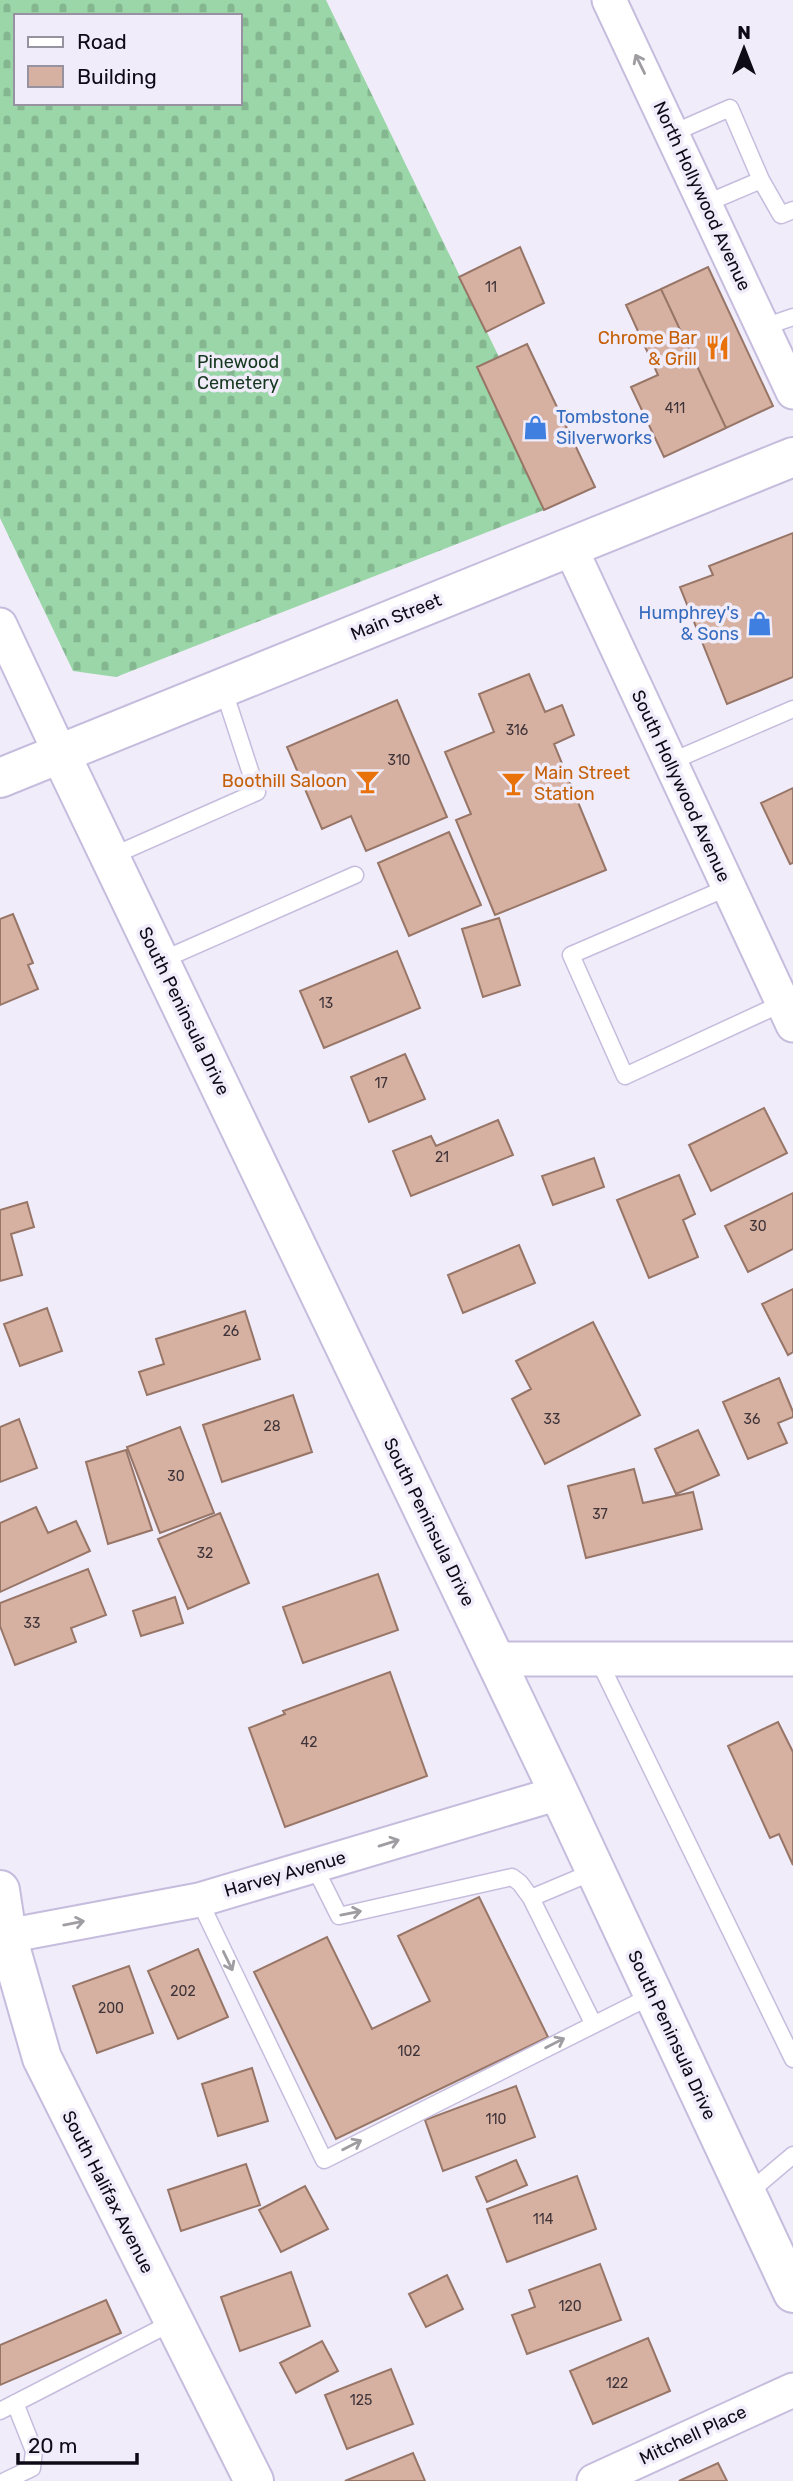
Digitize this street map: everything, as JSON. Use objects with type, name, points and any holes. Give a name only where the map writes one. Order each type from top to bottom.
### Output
[{"type":"street","name":"North Hollywood Avenue","points":[[609,0],[707,203],[778,322],[793,392]]},
{"type":"street","name":"Main Street","points":[[0,778],[793,457]]},
{"type":"street","name":"South Hollywood Avenue","points":[[570,547],[788,1014]]},
{"type":"street","points":[[0,625],[60,753]]},
{"type":"street","name":"South Peninsula Drive","points":[[60,753],[559,1793],[793,2293]]},
{"type":"street","points":[[494,1659],[793,1659]]},
{"type":"street","name":"Harvey Avenue","points":[[7,1936],[199,1900],[559,1793]]},
{"type":"street","name":"South Halifax Avenue","points":[[0,1890],[7,1936],[42,2059],[254,2481]]},
{"type":"street","name":"Mitchell Place","points":[[594,2481],[793,2390]]},
{"type":"lane","points":[[673,133],[730,108],[761,180],[781,215],[793,210]]},
{"type":"lane","points":[[707,203],[761,180]]},
{"type":"lane","points":[[110,857],[257,792],[223,688]]},
{"type":"lane","points":[[670,762],[793,709]]},
{"type":"lane","points":[[160,961],[355,875]]},
{"type":"lane","points":[[729,887],[571,955],[625,1076],[788,1014]]},
{"type":"lane","points":[[598,1659],[793,2059]]},
{"type":"lane","points":[[314,1866],[339,1916],[512,1877],[520,1882],[531,1898],[593,2023]]},
{"type":"lane","points":[[531,1898],[594,1871]]},
{"type":"lane","points":[[199,1900],[324,2160],[653,1995]]},
{"type":"lane","points":[[747,2194],[793,2155]]},
{"type":"lane","points":[[5,2481],[32,2468],[34,2451],[7,2407],[173,2322]]},
{"type":"green space","name":"Pinewood Cemetery","points":[[0,0],[326,0],[499,357],[477,368],[544,510],[116,677],[73,671],[0,518]]},
{"type":"building","points":[[520,247],[544,303],[486,332],[459,277]]},
{"type":"building","name":"Chrome Bar & Grill","points":[[708,267],[773,406],[726,428],[661,289]]},
{"type":"building","points":[[661,289],[726,428],[664,457],[631,387],[658,375],[626,305]]},
{"type":"building","name":"Tombstone Silverworks","points":[[527,344],[595,487],[544,510],[477,367]]},
{"type":"building","points":[[793,533],[793,677],[727,704],[680,587],[713,575],[709,566]]},
{"type":"building","name":"Main Street Station","points":[[529,674],[545,712],[562,705],[574,735],[554,744],[606,870],[495,915],[456,820],[471,814],[445,752],[494,732],[479,694]]},
{"type":"building","name":"Boothill Saloon","points":[[397,700],[447,817],[366,851],[351,816],[322,829],[287,747]]},
{"type":"building","points":[[793,788],[793,863],[790,864],[761,803]]},
{"type":"building","points":[[449,832],[481,905],[409,936],[378,863]]},
{"type":"building","points":[[13,914],[33,963],[28,965],[38,989],[0,1005],[0,919]]},
{"type":"building","points":[[499,918],[520,985],[483,997],[462,929]]},
{"type":"building","points":[[397,951],[420,1008],[324,1048],[300,991]]},
{"type":"building","points":[[405,1054],[425,1099],[369,1122],[351,1077]]},
{"type":"building","points":[[764,1108],[787,1153],[711,1191],[689,1145]]},
{"type":"building","points":[[498,1120],[513,1155],[411,1196],[393,1151],[431,1136],[436,1146]]},
{"type":"building","points":[[594,1158],[604,1187],[553,1205],[542,1176]]},
{"type":"building","points":[[679,1175],[695,1214],[683,1220],[698,1257],[649,1278],[617,1200]]},
{"type":"building","points":[[793,1193],[793,1249],[748,1272],[725,1226]]},
{"type":"building","points":[[27,1202],[34,1227],[11,1234],[22,1275],[0,1281],[0,1210]]},
{"type":"building","points":[[519,1245],[535,1283],[463,1313],[448,1275]]},
{"type":"building","points":[[793,1289],[793,1352],[788,1355],[762,1304]]},
{"type":"building","points":[[47,1308],[62,1351],[20,1366],[4,1324]]},
{"type":"building","points":[[245,1311],[260,1359],[147,1395],[139,1372],[164,1364],[156,1339]]},
{"type":"building","points":[[593,1322],[640,1415],[545,1464],[512,1399],[531,1389],[516,1361]]},
{"type":"building","points":[[779,1378],[793,1412],[793,1417],[778,1423],[787,1443],[748,1459],[723,1402]]},
{"type":"building","points":[[293,1395],[312,1452],[222,1482],[203,1425]]},
{"type":"building","points":[[19,1419],[37,1468],[0,1482],[0,1427]]},
{"type":"building","points":[[180,1427],[214,1513],[160,1533],[127,1447]]},
{"type":"building","points":[[698,1430],[719,1475],[676,1494],[655,1449]]},
{"type":"building","points":[[126,1450],[152,1530],[108,1544],[86,1462]]},
{"type":"building","points":[[634,1469],[643,1503],[693,1492],[702,1529],[586,1558],[568,1486]]},
{"type":"building","points":[[36,1507],[48,1533],[76,1521],[90,1551],[0,1592],[0,1523]]},
{"type":"building","points":[[220,1513],[249,1583],[188,1609],[158,1539]]},
{"type":"building","points":[[88,1569],[106,1615],[71,1628],[76,1642],[15,1665],[0,1626],[0,1603]]},
{"type":"building","points":[[378,1574],[398,1630],[303,1663],[283,1607]]},
{"type":"building","points":[[175,1597],[183,1623],[141,1636],[133,1611]]},
{"type":"building","points":[[390,1672],[427,1776],[285,1827],[249,1728],[285,1714],[283,1711]]},
{"type":"building","points":[[778,1722],[793,1752],[793,1865],[779,1834],[770,1838],[728,1746]]},
{"type":"building","points":[[479,1897],[548,2037],[336,2139],[254,1972],[327,1937],[372,2029],[430,2001],[398,1936]]},
{"type":"building","points":[[198,1949],[228,2017],[178,2039],[148,1971]]},
{"type":"building","points":[[129,1966],[153,2033],[97,2053],[73,1986]]},
{"type":"building","points":[[252,2068],[268,2121],[218,2136],[202,2084]]},
{"type":"building","points":[[516,2086],[535,2137],[443,2171],[425,2120]]},
{"type":"building","points":[[516,2160],[527,2185],[487,2202],[476,2177]]},
{"type":"building","points":[[246,2164],[260,2205],[181,2231],[168,2190]]},
{"type":"building","points":[[577,2176],[596,2229],[507,2262],[487,2209]]},
{"type":"building","points":[[305,2186],[328,2229],[281,2252],[259,2210]]},
{"type":"building","points":[[600,2264],[621,2320],[527,2354],[512,2315],[535,2307],[529,2290]]},
{"type":"building","points":[[291,2272],[310,2326],[240,2351],[221,2297]]},
{"type":"building","points":[[447,2275],[463,2309],[426,2327],[409,2294]]},
{"type":"building","points":[[106,2300],[121,2333],[0,2385],[0,2345]]},
{"type":"building","points":[[648,2338],[670,2391],[593,2424],[570,2371]]},
{"type":"building","points":[[322,2341],[338,2371],[296,2393],[280,2363]]},
{"type":"building","points":[[391,2369],[413,2424],[347,2449],[325,2395]]},
{"type":"building","points":[[413,2453],[425,2481],[345,2481]]},
{"type":"building","points":[[718,2463],[727,2481],[679,2481]]},
{"type":"place","name":"Chrome Bar & Grill","points":[[717,348]]},
{"type":"place","name":"Tombstone Silverworks","points":[[536,427]]},
{"type":"place","name":"Humphrey's & Sons","points":[[759,623]]},
{"type":"place","name":"Boothill Saloon","points":[[367,781]]},
{"type":"place","name":"Main Street Station","points":[[514,783]]}]
